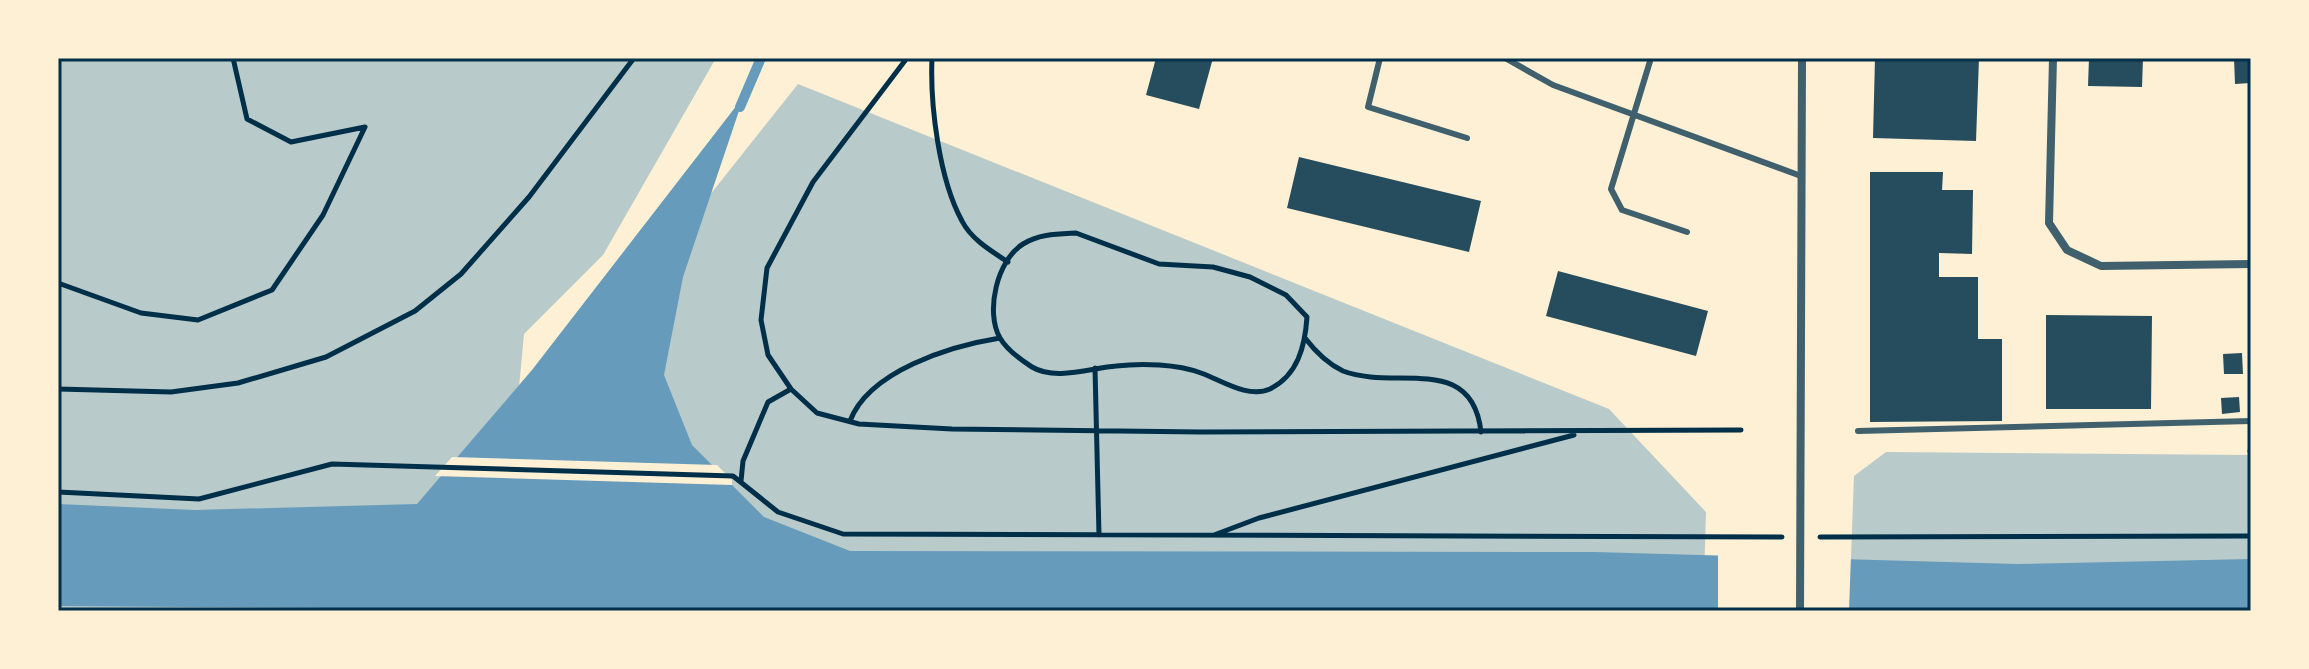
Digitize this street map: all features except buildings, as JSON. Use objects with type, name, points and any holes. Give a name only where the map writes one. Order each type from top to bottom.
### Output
[{"type":"street","points":[[1800,611],[1797,533],[1802,58]]},
{"type":"street","points":[[2053,58],[2049,223],[2067,250],[2101,266],[2251,264]]},
{"type":"lane","points":[[1380,58],[1368,107],[1467,138]]},
{"type":"lane","points":[[1505,58],[1553,85],[1801,176]]},
{"type":"lane","points":[[1651,58],[1611,189],[1622,210],[1687,232]]},
{"type":"lane","points":[[1858,431],[2251,421]]},
{"type":"path","points":[[58,283],[141,313],[198,320],[272,290],[323,215],[365,127],[291,142],[247,119],[233,58]]},
{"type":"path","points":[[58,389],[171,392],[238,383],[326,357],[415,311],[461,274],[529,197],[634,58]]},
{"type":"path","points":[[907,58],[813,182],[767,268],[761,320],[768,355],[791,389],[817,413],[850,421],[952,429],[1582,433],[1741,430]]},
{"type":"path","points":[[932,58],[930,95],[949,189],[963,223],[985,248],[1008,262]]},
{"type":"path","points":[[1076,233],[1159,264],[1213,267],[1250,277],[1286,295],[1307,317],[1305,338],[1289,376],[1267,390],[1241,390],[1189,369],[1120,365],[1058,373],[1036,369],[1016,355],[1000,338],[993,308],[1002,270],[1020,245],[1041,236],[1076,233]]},
{"type":"path","points":[[850,421],[857,404],[879,380],[969,343],[1000,338]]},
{"type":"path","points":[[1305,338],[1317,353],[1342,370],[1378,378],[1419,377],[1459,386],[1478,408],[1481,432]]},
{"type":"path","points":[[1095,368],[1099,431],[1099,535]]},
{"type":"path","points":[[741,482],[743,461],[768,402],[791,389]]},
{"type":"path","points":[[1211,536],[1259,518],[1582,433]]},
{"type":"path","points":[[58,492],[199,499],[332,464],[733,476],[778,512],[843,534],[1797,533]]},
{"type":"path","points":[[1810,537],[2251,536]]},
{"type":"shaded area","points":[[58,58],[716,58],[603,255],[524,334],[498,611],[58,611]]},
{"type":"shaded area","points":[[798,84],[1609,409],[1706,512],[1703,611],[515,611],[543,405]]},
{"type":"shaded area","points":[[1886,452],[2251,455],[2251,611],[1849,611],[1854,476]]},
{"type":"water","points":[[744,96],[683,277],[664,375],[692,445],[764,517],[850,551],[1594,552],[2017,564],[2251,559],[2251,611],[748,611],[58,606],[58,504],[195,510],[417,504],[532,370]]},
{"type":"pier","points":[[452,457],[717,465],[732,480],[732,485],[435,476]]},
{"type":"pier","points":[[1718,552],[1851,555],[1849,611],[1718,611]]},
{"type":"waterway","points":[[740,107],[761,58]]}]
